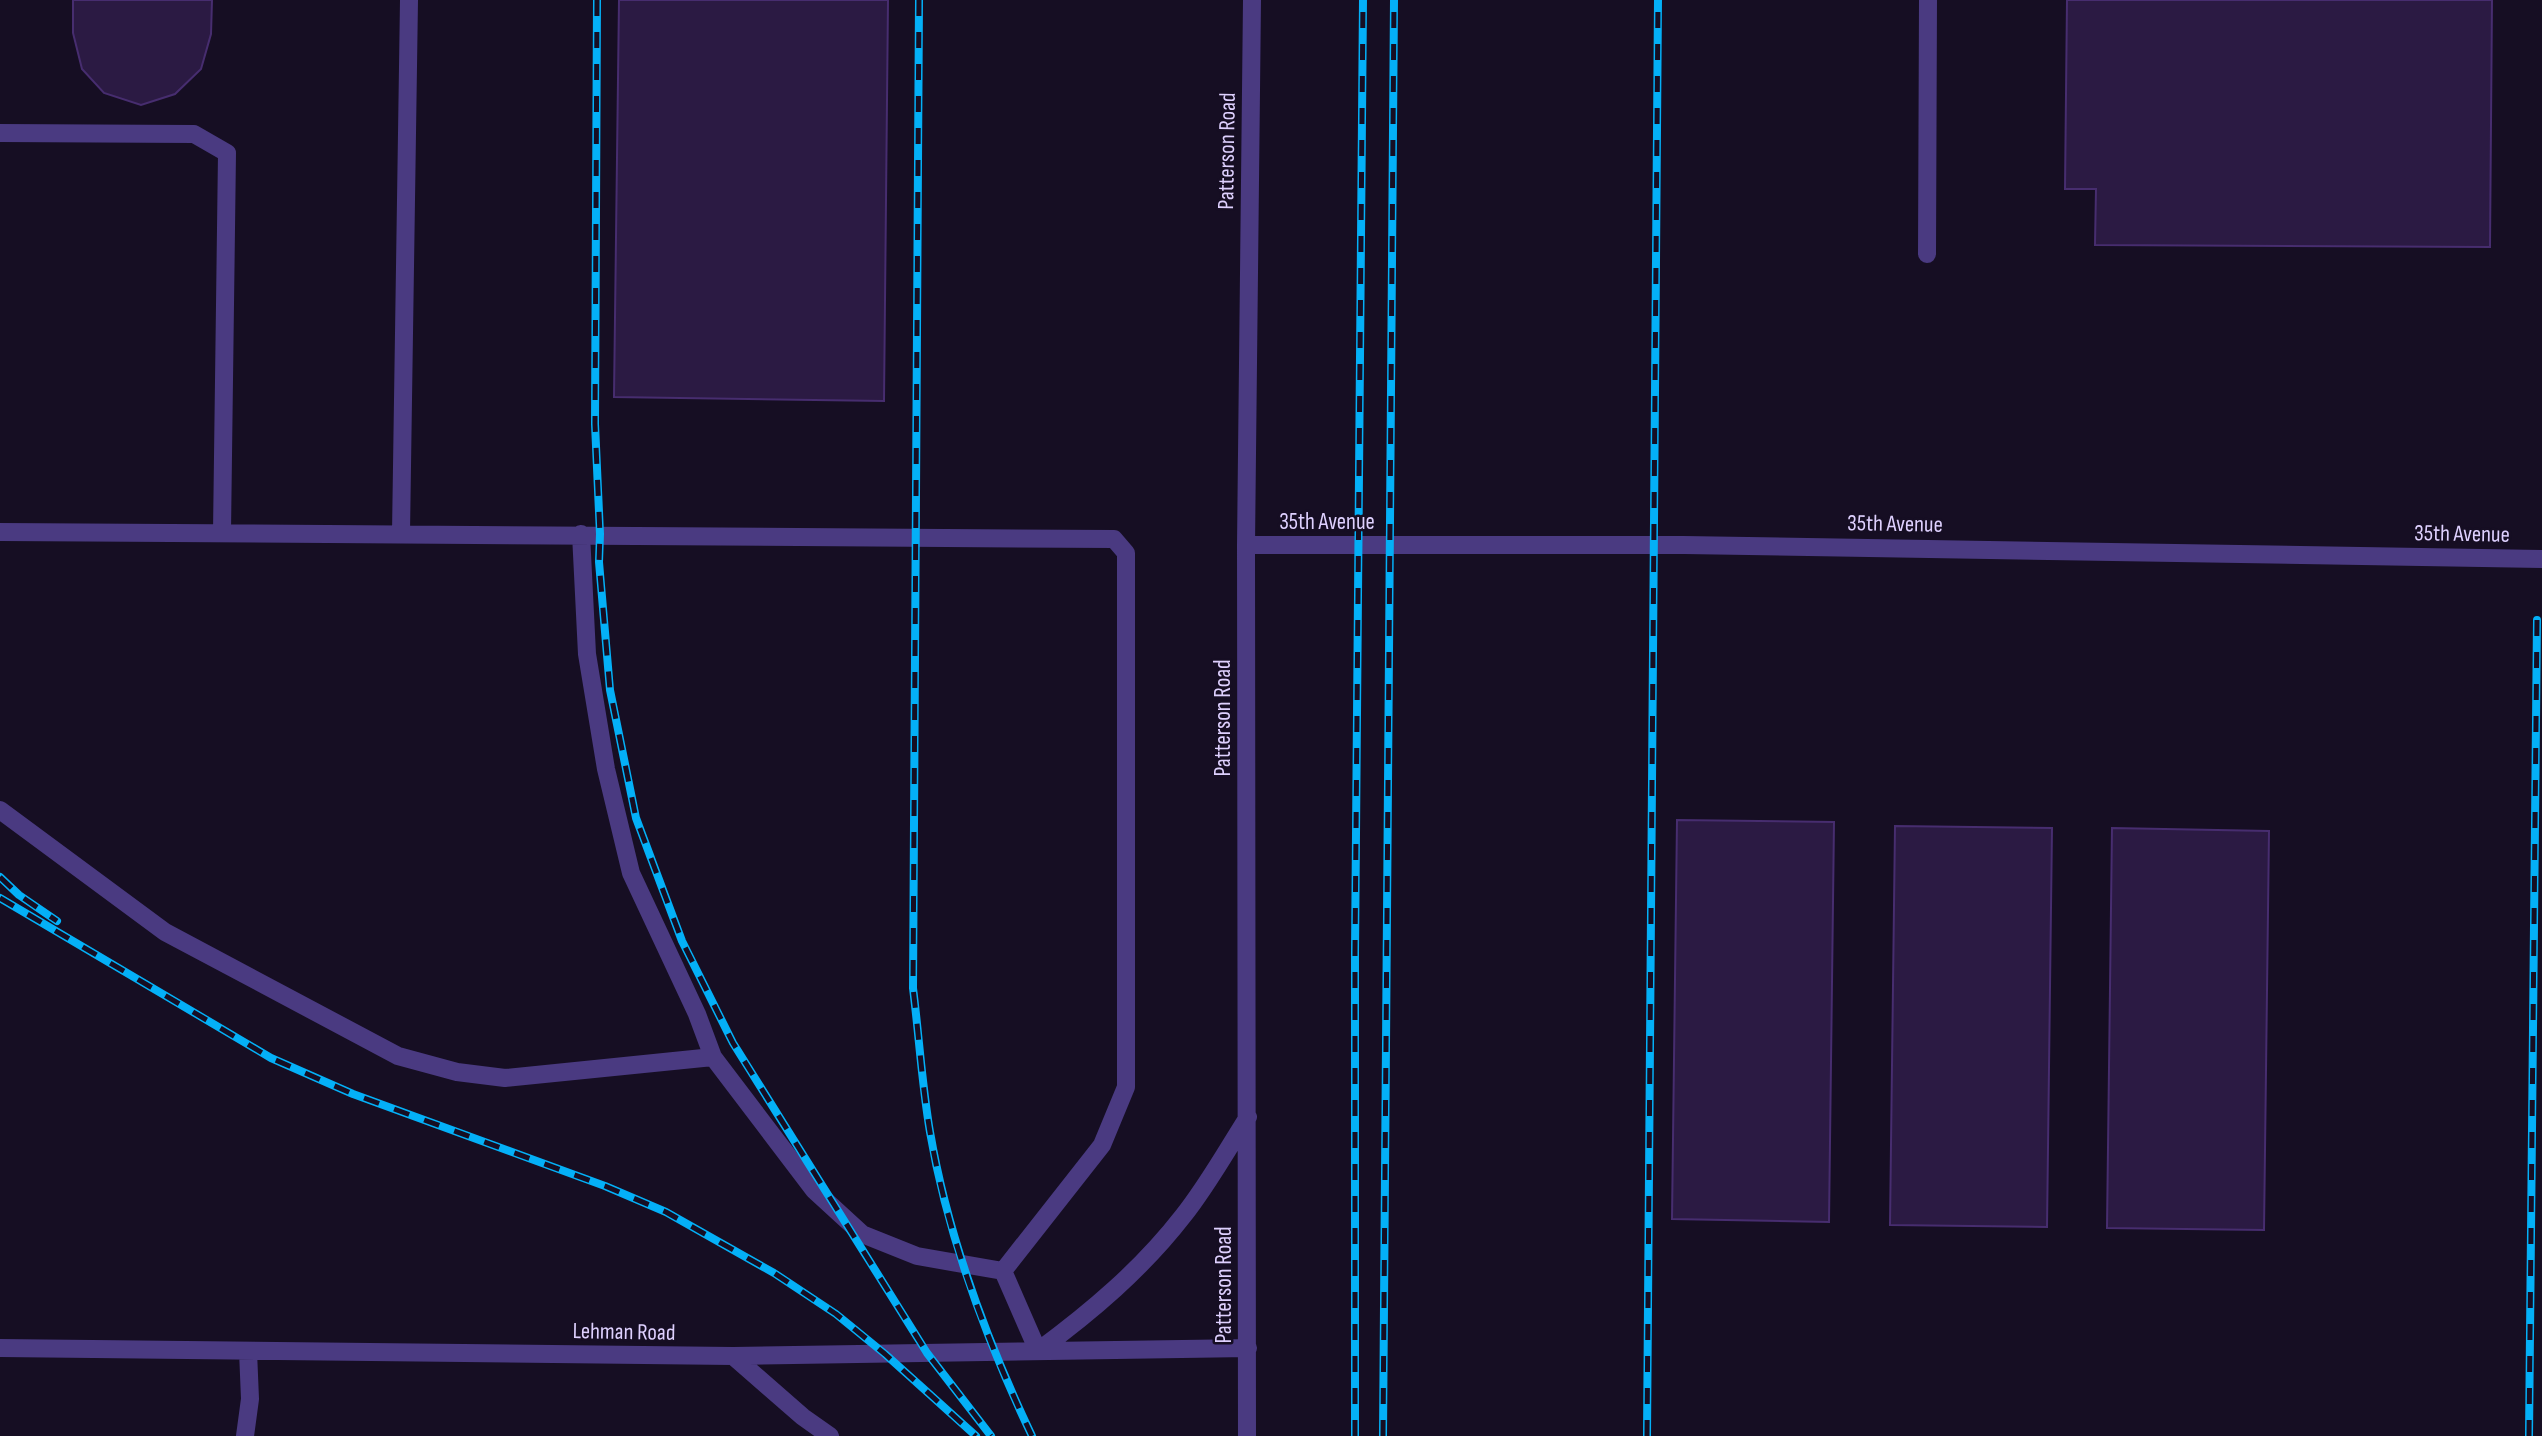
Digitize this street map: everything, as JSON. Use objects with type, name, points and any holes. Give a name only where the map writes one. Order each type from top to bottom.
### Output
[{"type":"street","points":[[401,533],[409,0]]},
{"type":"street","name":"Patterson Road","points":[[1247,1436],[1247,545],[1252,0]]},
{"type":"street","points":[[1927,254],[1928,0]]},
{"type":"street","points":[[0,133],[194,134],[227,153],[222,532]]},
{"type":"street","points":[[0,532],[1114,539],[1126,553],[1126,1087],[1102,1145],[1003,1270]]},
{"type":"street","points":[[581,534],[587,654],[606,769],[631,873],[697,1014],[713,1057],[814,1190],[862,1234],[917,1256],[1003,1270]]},
{"type":"street","name":"35th Avenue","points":[[1247,545],[1684,545],[2542,559]]},
{"type":"street","points":[[0,810],[165,932],[398,1056],[457,1072],[505,1078],[713,1057]]},
{"type":"street","points":[[1003,1270],[1038,1351],[1079,1320],[1140,1266],[1184,1215],[1248,1117]]},
{"type":"street","name":"Lehman Road","points":[[0,1349],[733,1356],[1248,1348]]},
{"type":"street","points":[[245,1436],[250,1399],[248,1351]]},
{"type":"street","points":[[733,1356],[803,1417],[830,1436]]},
{"type":"building","points":[[73,0],[212,0],[211,34],[201,69],[175,94],[141,105],[104,93],[82,69],[73,33]]},
{"type":"building","points":[[619,0],[888,0],[884,401],[614,397]]},
{"type":"building","points":[[2067,0],[2492,0],[2490,247],[2095,245],[2096,189],[2065,189]]},
{"type":"building","points":[[1677,820],[1834,822],[1829,1222],[1672,1219]]},
{"type":"building","points":[[1895,826],[2052,828],[2047,1227],[1890,1225]]},
{"type":"building","points":[[2112,828],[2269,831],[2264,1230],[2107,1228]]},
{"type":"railway","points":[[597,0],[595,424],[599,562],[610,690],[636,818],[682,941],[733,1043],[927,1353],[991,1436]]},
{"type":"railway","points":[[919,0],[913,988],[927,1114],[947,1211],[984,1325],[1032,1436]]},
{"type":"railway","points":[[1355,1436],[1355,953],[1363,0]]},
{"type":"railway","points":[[1383,1436],[1394,0]]},
{"type":"railway","points":[[1647,1436],[1658,0]]},
{"type":"railway","points":[[2529,1436],[2537,620]]},
{"type":"railway","points":[[0,877],[19,895],[57,921]]},
{"type":"railway","points":[[0,898],[271,1058],[353,1094],[605,1186],[666,1212],[774,1273],[836,1314],[976,1436]]}]
